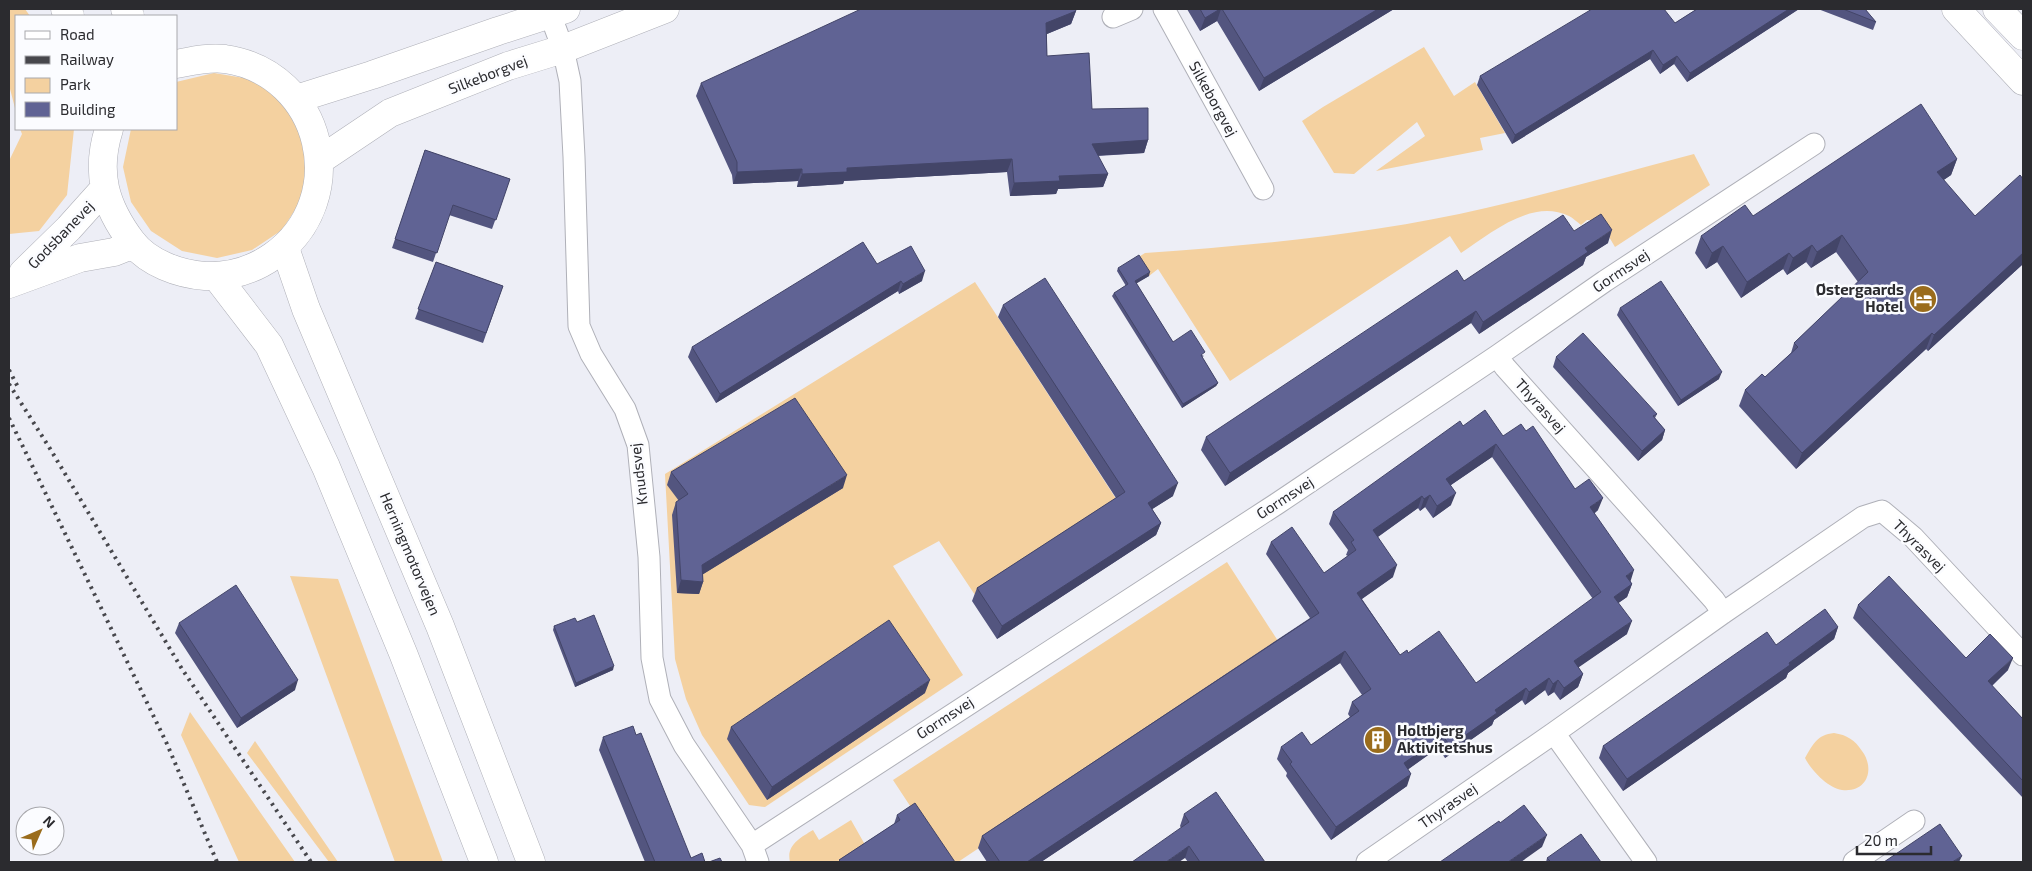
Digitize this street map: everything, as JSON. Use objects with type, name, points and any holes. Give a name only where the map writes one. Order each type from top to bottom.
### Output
[{"type":"main road","name":"Silkeborgvej","points":[[320,160],[390,113],[508,66],[563,49],[665,9]]},
{"type":"main road","points":[[1956,9],[2023,81]]},
{"type":"main road","points":[[1997,9],[2023,36]]},
{"type":"main road","points":[[296,99],[372,76],[558,11]]},
{"type":"main road","points":[[178,47],[208,58]]},
{"type":"main road","points":[[109,130],[102,159],[104,189],[115,219],[134,244],[152,258],[171,269],[193,275],[216,276],[241,272],[264,262],[285,248],[298,233],[312,208],[319,180],[320,160],[308,118],[296,99],[272,77],[257,69],[225,59],[208,58],[178,64]]},
{"type":"main road","name":"Godsbanevej","points":[[12,282],[69,228],[104,189]]},
{"type":"main road","name":"Godsbanevej","points":[[12,282],[80,258],[114,252],[134,244]]},
{"type":"main road","name":"Herningmotorvejen","points":[[285,248],[306,308],[440,626],[531,862]]},
{"type":"main road","points":[[216,276],[269,345],[326,467],[404,653],[484,862]]},
{"type":"street","name":"Silkeborgvej","points":[[1164,9],[1263,189]]},
{"type":"street","name":"Knudsvej","points":[[558,11],[570,81],[580,326],[591,354],[625,409],[638,445],[649,558],[652,658],[660,699],[684,745],[755,853]]},
{"type":"street","name":"Gormsvej","points":[[755,853],[1497,356],[1605,281],[1814,144]]},
{"type":"street","name":"Thyrasvej","points":[[1497,356],[1714,600],[1723,613]]},
{"type":"street","name":"Thyrasvej","points":[[1368,862],[1723,613],[1863,518],[1882,511],[1913,537],[2023,655]]},
{"type":"street","points":[[1554,733],[1646,862]]},
{"type":"street","points":[[1854,862],[1914,821]]},
{"type":"green space","points":[[9,9],[25,9],[29,15],[15,15],[15,108],[9,85]]},
{"type":"green space","points":[[1424,47],[1454,96],[1475,82],[1505,133],[1480,138],[1483,150],[1376,171],[1425,136],[1417,122],[1354,174],[1334,173],[1302,121]]},
{"type":"green space","points":[[214,73],[250,79],[280,99],[301,128],[308,164],[302,199],[282,230],[252,250],[217,258],[182,251],[151,231],[131,202],[123,167],[131,130],[178,130],[178,82]]},
{"type":"green space","points":[[20,130],[74,130],[67,195],[39,231],[9,234],[9,161],[22,134]]},
{"type":"green space","points":[[1694,154],[1710,185],[1615,247],[1599,220],[1587,220],[1581,225],[1569,216],[1555,212],[1540,212],[1512,221],[1498,228],[1461,253],[1450,236],[1230,381],[1158,269],[1149,276],[1137,258],[1145,253],[1316,237],[1402,225],[1486,208]]},
{"type":"green space","points":[[975,282],[1120,505],[977,598],[939,541],[893,566],[963,675],[765,807],[749,805],[702,735],[686,699],[675,659],[665,474]]},
{"type":"green space","points":[[1227,562],[1278,641],[1285,644],[958,862],[947,862],[893,780]]},
{"type":"green space","points":[[290,576],[338,579],[443,862],[395,862]]},
{"type":"green space","points":[[190,712],[295,862],[239,862],[181,735]]},
{"type":"green space","points":[[1834,733],[1843,735],[1853,741],[1866,758],[1868,765],[1867,778],[1858,788],[1842,790],[1831,786],[1811,768],[1805,758],[1819,738]]},
{"type":"green space","points":[[255,741],[338,862],[329,862],[247,753]]},
{"type":"green space","points":[[851,820],[868,850],[849,862],[790,862],[789,856],[792,847],[803,836],[813,830],[819,840]]},
{"type":"building","points":[[861,9],[1075,9],[1076,11],[1046,23],[1047,56],[1089,53],[1092,109],[1148,108],[1148,140],[1092,144],[1108,174],[1059,176],[1060,181],[1014,183],[1012,159],[847,168],[847,172],[802,174],[802,169],[737,172],[737,162],[701,83]]},
{"type":"building","points":[[1200,9],[1220,9],[1205,18]]},
{"type":"building","points":[[1222,9],[1378,9],[1264,78]]},
{"type":"building","points":[[1592,9],[1664,9],[1675,23],[1697,9],[1789,9],[1690,73],[1677,56],[1663,65],[1653,50],[1515,135],[1480,76]]},
{"type":"building","points":[[1843,9],[1865,9],[1876,22]]},
{"type":"building","name":"Østergaards Hotel","points":[[1921,104],[1957,159],[1937,172],[1975,216],[2020,175],[2023,179],[2023,253],[1934,335],[1932,333],[1802,453],[1745,390],[1762,374],[1765,377],[1798,347],[1794,343],[1868,272],[1842,235],[1817,252],[1812,245],[1793,258],[1789,253],[1747,282],[1723,246],[1712,253],[1701,236],[1745,205],[1753,216]]},
{"type":"building","points":[[425,150],[510,179],[496,220],[453,205],[437,253],[395,239]]},
{"type":"building","points":[[1601,214],[1612,230],[1585,248],[1588,252],[1483,322],[1476,311],[1230,473],[1206,437],[1457,270],[1464,281],[1563,215],[1574,231]]},
{"type":"building","points":[[863,242],[877,264],[911,246],[925,271],[903,284],[901,281],[720,394],[692,347]]},
{"type":"building","points":[[1139,255],[1150,272],[1135,281],[1173,342],[1191,330],[1205,352],[1201,355],[1218,383],[1183,404],[1114,293],[1128,284],[1118,268]]},
{"type":"building","points":[[436,262],[503,286],[486,333],[418,309]]},
{"type":"building","points":[[1045,278],[1178,483],[1148,503],[1161,523],[1002,626],[977,588],[1125,492],[1003,305]]},
{"type":"building","points":[[1661,281],[1722,372],[1681,400],[1620,308]]},
{"type":"building","points":[[1583,333],[1657,414],[1653,416],[1665,430],[1642,451],[1556,357]]},
{"type":"building","points":[[795,398],[847,475],[702,565],[703,582],[681,580],[676,502],[688,494],[671,472]]},
{"type":"building","points":[[1485,410],[1503,436],[1521,424],[1526,431],[1533,426],[1575,489],[1589,479],[1603,498],[1590,507],[1634,570],[1626,576],[1632,584],[1614,597],[1632,621],[1574,661],[1583,674],[1564,688],[1558,680],[1553,684],[1549,678],[1529,692],[1526,688],[1495,710],[1497,713],[1450,746],[1443,736],[1404,763],[1411,774],[1336,827],[1290,764],[1292,762],[1281,747],[1302,732],[1311,745],[1359,711],[1352,702],[1371,689],[1345,651],[1027,862],[1000,862],[982,836],[1319,613],[1271,542],[1292,527],[1324,573],[1356,550],[1351,542],[1354,540],[1333,512],[1460,421],[1463,426]],"holes":[[[1496,444],[1601,592],[1476,683],[1439,631],[1408,653],[1407,650],[1400,655],[1357,593],[1397,565],[1373,530],[1422,496],[1424,499],[1430,495],[1437,506],[1456,493],[1446,479]]]},
{"type":"building","points":[[1889,576],[1966,658],[1990,634],[2013,658],[1988,681],[2023,719],[2023,781],[1858,605]]},
{"type":"building","points":[[236,585],[298,680],[241,718],[179,623]]},
{"type":"building","points":[[1825,609],[1838,627],[1789,663],[1790,665],[1627,779],[1603,746],[1767,632],[1776,645]]},
{"type":"building","points":[[594,615],[614,666],[576,683],[554,626],[575,618],[577,622]]},
{"type":"building","points":[[889,620],[930,680],[772,787],[731,727]]},
{"type":"building","points":[[633,726],[636,735],[641,733],[691,858],[702,853],[705,862],[655,862],[603,737]]},
{"type":"building","points":[[1216,792],[1265,862],[1200,862],[1189,846],[1166,862],[1132,862],[1189,822],[1184,814]]},
{"type":"building","points":[[915,803],[955,862],[841,862],[839,860],[900,820],[897,815]]},
{"type":"building","points":[[1524,805],[1547,835],[1508,862],[1440,862],[1499,821],[1500,823]]},
{"type":"building","points":[[1940,824],[1962,856],[1952,862],[1884,862]]},
{"type":"building","points":[[1581,834],[1601,862],[1551,862],[1547,858]]},
{"type":"building","points":[[720,858],[722,862],[709,862]]},
{"type":"railway","points":[[9,370],[19,389]]},
{"type":"railway","points":[[9,384],[49,447],[182,669],[311,862]]},
{"type":"railway","points":[[9,418],[167,744],[217,862]]},
{"type":"place","name":"Østergaards Hotel","points":[[1923,299]]},
{"type":"place","name":"Holtbjerg Aktivitetshus","points":[[1378,740]]}]
